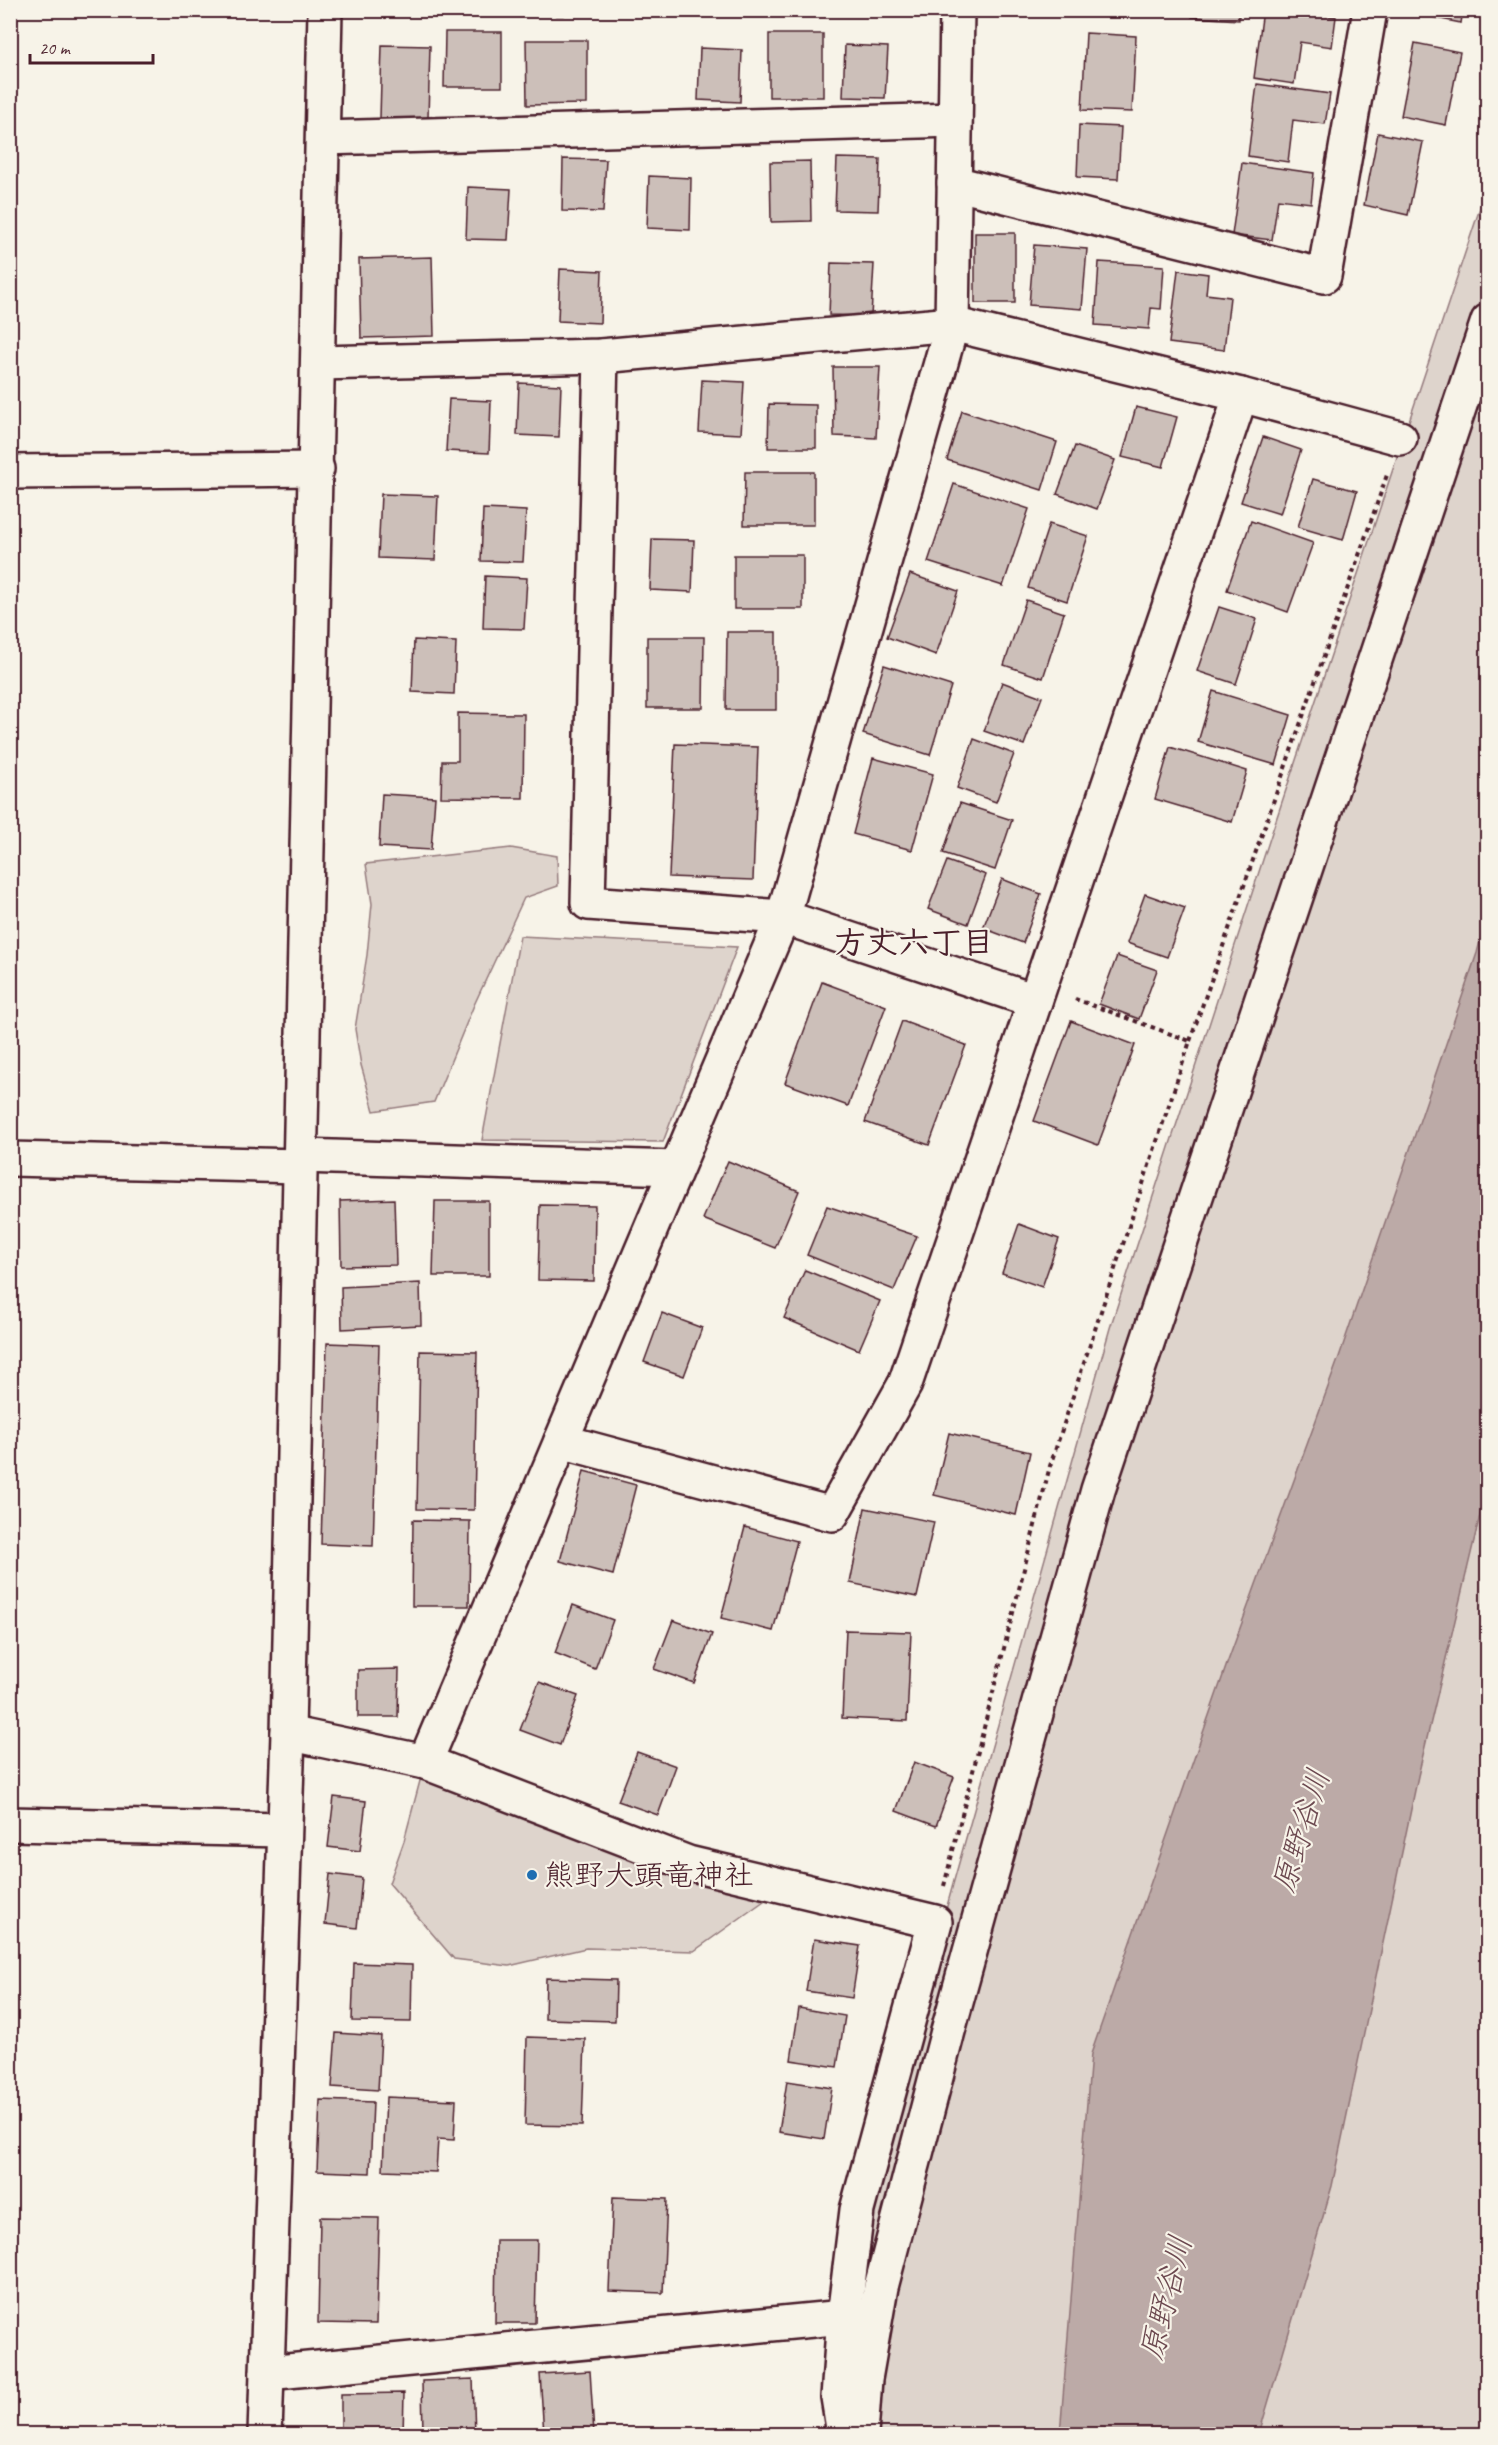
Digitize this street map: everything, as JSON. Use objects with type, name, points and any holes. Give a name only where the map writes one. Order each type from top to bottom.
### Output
[{"type":"street","points":[[265,2434],[288,1733],[317,469],[325,10]]},
{"type":"street","points":[[425,1762],[783,917],[952,324],[957,10]]},
{"type":"street","points":[[954,183],[1324,276],[1370,10]]},
{"type":"street","points":[[323,138],[955,120]]},
{"type":"street","points":[[861,2434],[865,2379],[881,2287],[948,2031],[1098,1490],[1488,321]]},
{"type":"street","points":[[319,363],[601,357],[952,324],[1241,395],[1400,438]]},
{"type":"street","points":[[601,357],[588,903],[783,917],[1038,994]]},
{"type":"street","points":[[561,1441],[832,1514],[905,1384],[1241,395]]},
{"type":"street","points":[[10,472],[317,469]]},
{"type":"street","points":[[10,1159],[676,1167]]},
{"type":"street","points":[[288,1733],[425,1762],[688,1863],[935,1922],[857,2210],[844,2317],[838,2397],[844,2434]]},
{"type":"street","points":[[10,1824],[284,1830]]},
{"type":"street","points":[[267,2373],[844,2317]]},
{"type":"path","points":[[935,1922],[1050,1466],[1190,1041],[1400,438]]},
{"type":"path","points":[[1038,994],[1190,1041]]},
{"type":"shaded area","points":[[1487,187],[1487,2434],[845,2434],[867,2198],[1110,1328]]},
{"type":"shaded area","points":[[511,848],[557,856],[558,886],[524,898],[474,1005],[434,1102],[374,1111],[361,1065],[355,1029],[367,955],[372,904],[366,864]]},
{"type":"shaded area","points":[[520,936],[737,947],[663,1142],[482,1140]]},
{"type":"shaded area","points":[[425,1762],[607,1832],[764,1901],[694,1951],[586,1948],[509,1966],[454,1959],[389,1883],[404,1841]]},
{"type":"water","name":"原野谷川","points":[[1487,914],[1487,1486],[1418,1776],[1332,2186],[1259,2434],[1060,2434],[1091,2054],[1228,1661],[1339,1357],[1477,953]]},
{"type":"building","points":[[503,10],[564,10],[564,15],[503,16]]},
{"type":"building","points":[[662,10],[704,10],[704,17],[661,16]]},
{"type":"building","points":[[1008,10],[1065,10],[1065,15]]},
{"type":"building","points":[[1193,10],[1239,10],[1239,20],[1192,17]]},
{"type":"building","points":[[1263,10],[1290,10],[1336,17],[1332,47],[1300,42],[1294,84],[1254,78]]},
{"type":"building","points":[[1417,10],[1463,10],[1461,23],[1416,14]]},
{"type":"building","points":[[445,32],[502,32],[502,87],[444,87]]},
{"type":"building","points":[[1086,33],[1136,36],[1132,112],[1082,110]]},
{"type":"building","points":[[769,34],[823,34],[823,97],[769,97]]},
{"type":"building","points":[[526,40],[587,40],[587,104],[527,105]]},
{"type":"building","points":[[1415,43],[1460,52],[1446,125],[1401,116]]},
{"type":"building","points":[[382,45],[430,46],[428,118],[380,118]]},
{"type":"building","points":[[845,45],[888,47],[885,98],[843,97]]},
{"type":"building","points":[[700,48],[742,50],[740,102],[698,100]]},
{"type":"building","points":[[1257,84],[1330,94],[1325,124],[1293,120],[1288,162],[1248,156]]},
{"type":"building","points":[[1079,125],[1121,127],[1118,179],[1077,177]]},
{"type":"building","points":[[1378,133],[1423,142],[1408,215],[1364,205]]},
{"type":"building","points":[[837,158],[880,159],[878,211],[835,210]]},
{"type":"building","points":[[563,159],[606,160],[603,212],[562,211]]},
{"type":"building","points":[[810,161],[811,221],[771,222],[770,162]]},
{"type":"building","points":[[1242,163],[1314,173],[1311,203],[1278,199],[1272,240],[1232,235]]},
{"type":"building","points":[[649,176],[691,178],[690,230],[647,228]]},
{"type":"building","points":[[468,187],[511,189],[508,240],[466,239]]},
{"type":"building","points":[[975,233],[1015,233],[1015,303],[975,303]]},
{"type":"building","points":[[1034,245],[1087,249],[1082,309],[1029,305]]},
{"type":"building","points":[[432,257],[434,336],[361,338],[359,259]]},
{"type":"building","points":[[1099,262],[1164,266],[1161,309],[1151,308],[1149,329],[1095,325]]},
{"type":"building","points":[[831,263],[874,264],[871,316],[829,315]]},
{"type":"building","points":[[560,269],[602,271],[600,323],[558,321]]},
{"type":"building","points":[[1178,270],[1208,274],[1206,294],[1230,297],[1224,350],[1169,343]]},
{"type":"building","points":[[833,367],[880,367],[876,438],[834,436]]},
{"type":"building","points":[[702,380],[744,382],[741,434],[699,432]]},
{"type":"building","points":[[519,383],[561,385],[559,437],[517,435]]},
{"type":"building","points":[[449,399],[491,401],[489,453],[446,451]]},
{"type":"building","points":[[769,404],[816,405],[816,448],[768,448]]},
{"type":"building","points":[[1136,407],[1177,417],[1163,467],[1122,457]]},
{"type":"building","points":[[962,411],[1057,442],[1042,490],[947,460]]},
{"type":"building","points":[[1263,437],[1301,450],[1280,514],[1241,502]]},
{"type":"building","points":[[1075,446],[1115,460],[1097,509],[1057,494]]},
{"type":"building","points":[[745,472],[814,472],[814,525],[744,525]]},
{"type":"building","points":[[1313,479],[1357,491],[1343,540],[1298,527]]},
{"type":"building","points":[[954,484],[1029,509],[1003,586],[928,562]]},
{"type":"building","points":[[381,494],[438,496],[435,560],[378,558]]},
{"type":"building","points":[[483,509],[526,511],[523,562],[481,561]]},
{"type":"building","points":[[1251,521],[1313,543],[1288,612],[1227,590]]},
{"type":"building","points":[[1049,524],[1088,536],[1067,601],[1028,588]]},
{"type":"building","points":[[652,539],[694,540],[692,592],[650,590]]},
{"type":"building","points":[[734,555],[803,555],[803,609],[734,609]]},
{"type":"building","points":[[910,574],[958,591],[936,655],[887,637]]},
{"type":"building","points":[[485,576],[527,578],[524,629],[483,628]]},
{"type":"building","points":[[1026,600],[1064,613],[1043,678],[1004,665]]},
{"type":"building","points":[[1219,607],[1257,619],[1236,684],[1197,671]]},
{"type":"building","points":[[727,632],[776,632],[776,710],[726,710]]},
{"type":"building","points":[[647,637],[704,637],[703,708],[647,708]]},
{"type":"building","points":[[414,640],[456,642],[454,694],[412,692]]},
{"type":"building","points":[[884,665],[951,686],[930,755],[863,734]]},
{"type":"building","points":[[1002,682],[1042,697],[1024,745],[984,731]]},
{"type":"building","points":[[1213,691],[1291,715],[1276,765],[1198,742]]},
{"type":"building","points":[[458,713],[524,714],[523,798],[441,797],[442,761],[458,761]]},
{"type":"building","points":[[974,739],[1014,754],[996,802],[957,788]]},
{"type":"building","points":[[675,744],[758,747],[753,880],[669,877]]},
{"type":"building","points":[[1170,747],[1247,771],[1232,822],[1155,799]]},
{"type":"building","points":[[873,758],[933,774],[912,850],[853,834]]},
{"type":"building","points":[[382,794],[435,797],[431,850],[379,847]]},
{"type":"building","points":[[960,803],[1012,820],[995,870],[943,853]]},
{"type":"building","points":[[947,861],[986,875],[968,924],[928,909]]},
{"type":"building","points":[[1002,879],[1041,894],[1023,943],[983,928]]},
{"type":"building","points":[[1145,894],[1185,908],[1167,957],[1127,943]]},
{"type":"building","points":[[1117,956],[1157,970],[1139,1019],[1099,1004]]},
{"type":"building","points":[[822,982],[886,1006],[848,1106],[785,1083]]},
{"type":"building","points":[[902,1021],[966,1045],[929,1145],[865,1122]]},
{"type":"building","points":[[1071,1021],[1135,1045],[1098,1145],[1034,1121]]},
{"type":"building","points":[[728,1161],[799,1191],[775,1248],[703,1219]]},
{"type":"building","points":[[394,1199],[396,1265],[341,1266],[340,1201]]},
{"type":"building","points":[[435,1201],[489,1201],[489,1276],[433,1276]]},
{"type":"building","points":[[540,1205],[595,1206],[594,1281],[538,1280]]},
{"type":"building","points":[[827,1206],[917,1236],[894,1290],[807,1255]]},
{"type":"building","points":[[1019,1224],[1059,1239],[1042,1287],[1002,1273]]},
{"type":"building","points":[[805,1270],[880,1301],[859,1350],[784,1318]]},
{"type":"building","points":[[420,1283],[421,1325],[342,1329],[341,1287]]},
{"type":"building","points":[[662,1313],[702,1328],[684,1376],[644,1362]]},
{"type":"building","points":[[327,1343],[379,1345],[373,1546],[321,1544]]},
{"type":"building","points":[[420,1351],[477,1352],[474,1510],[417,1509]]},
{"type":"building","points":[[949,1433],[1030,1452],[1016,1515],[934,1495]]},
{"type":"building","points":[[584,1471],[636,1485],[613,1575],[560,1561]]},
{"type":"building","points":[[865,1508],[934,1522],[917,1597],[850,1583]]},
{"type":"building","points":[[413,1520],[470,1521],[469,1606],[412,1606]]},
{"type":"building","points":[[745,1527],[797,1541],[773,1631],[721,1618]]},
{"type":"building","points":[[573,1605],[613,1620],[595,1669],[555,1653]]},
{"type":"building","points":[[673,1620],[712,1634],[694,1683],[654,1669]]},
{"type":"building","points":[[846,1630],[911,1632],[907,1721],[842,1718]]},
{"type":"building","points":[[399,1669],[398,1717],[358,1717],[358,1670]]},
{"type":"building","points":[[539,1682],[578,1696],[560,1745],[520,1730]]},
{"type":"building","points":[[637,1752],[676,1766],[658,1815],[618,1801]]},
{"type":"building","points":[[914,1762],[954,1777],[936,1826],[896,1811]]},
{"type":"building","points":[[334,1797],[366,1801],[360,1851],[328,1847]]},
{"type":"building","points":[[330,1874],[362,1878],[357,1928],[325,1924]]},
{"type":"building","points":[[814,1939],[860,1946],[852,1998],[806,1991]]},
{"type":"building","points":[[354,1963],[412,1965],[411,2022],[352,2021]]},
{"type":"building","points":[[546,1978],[616,1980],[615,2021],[545,2019]]},
{"type":"building","points":[[799,2008],[845,2016],[837,2067],[791,2060]]},
{"type":"building","points":[[336,2033],[381,2036],[378,2090],[332,2087]]},
{"type":"building","points":[[527,2037],[585,2039],[582,2126],[525,2125]]},
{"type":"building","points":[[787,2081],[832,2088],[824,2139],[779,2132]]},
{"type":"building","points":[[386,2097],[456,2100],[454,2140],[438,2139],[436,2172],[383,2170]]},
{"type":"building","points":[[320,2100],[373,2102],[370,2173],[317,2171]]},
{"type":"building","points":[[613,2197],[667,2199],[663,2293],[609,2291]]},
{"type":"building","points":[[320,2217],[379,2218],[376,2324],[318,2323]]},
{"type":"building","points":[[496,2240],[537,2240],[535,2323],[495,2323]]},
{"type":"building","points":[[590,2371],[594,2434],[544,2434],[540,2374]]},
{"type":"building","points":[[473,2379],[475,2434],[423,2434],[422,2381]]},
{"type":"building","points":[[404,2393],[403,2434],[341,2434],[341,2394]]},
{"type":"place","name":"熊野大頭竜神社","points":[[532,1875]]},
{"type":"district","name":"方丈六丁目","points":[[914,942]]}]
